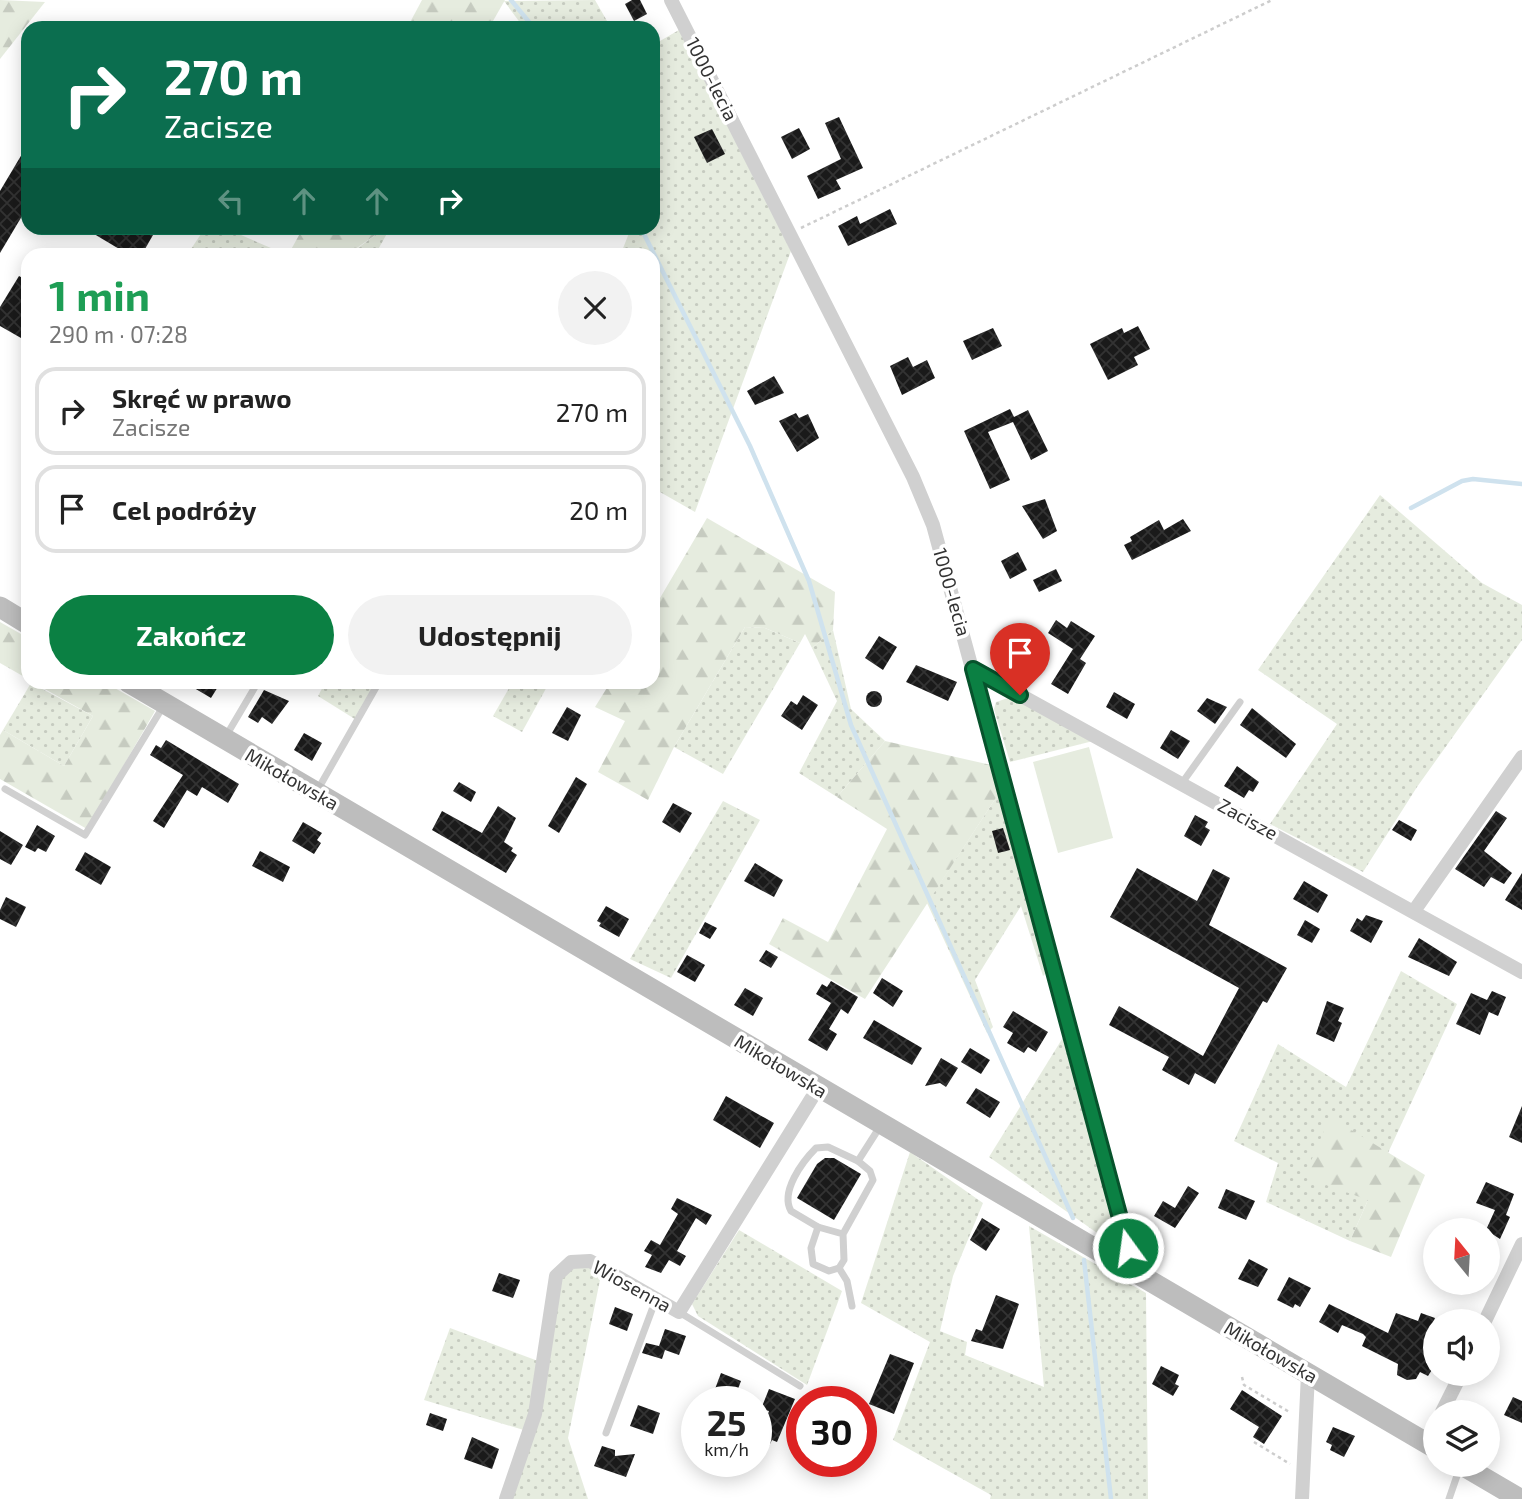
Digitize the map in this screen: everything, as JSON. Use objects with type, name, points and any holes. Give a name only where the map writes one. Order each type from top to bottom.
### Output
[{"type":"main road","points":[[1,610],[21,620]]},
{"type":"main road","name":"Mikołowska","points":[[139,689],[1308,1374],[1423,1435]]},
{"type":"main road","points":[[1482,1477],[1520,1499]]},
{"type":"street","name":"1000-lecia","points":[[671,0],[913,477],[933,525],[1125,1235],[1127,1253],[1122,1265]]},
{"type":"street","name":"Zacisze","points":[[973,669],[1522,972]]},
{"type":"street","points":[[1414,911],[1522,757]]},
{"type":"street","name":"Wiosenna","points":[[506,1499],[535,1414],[556,1276],[571,1262],[590,1261],[679,1312],[818,1088]]},
{"type":"street","points":[[1491,1309],[1522,1244]]},
{"type":"street","points":[[1302,1499],[1308,1374]]},
{"type":"lane","points":[[224,739],[254,689]]},
{"type":"lane","points":[[316,793],[375,689]]},
{"type":"lane","points":[[1182,783],[1240,702]]},
{"type":"lane","points":[[5,789],[85,835],[164,704]]},
{"type":"lane","points":[[858,1161],[881,1124]]},
{"type":"lane","points":[[818,1227],[811,1248],[813,1264],[829,1271],[838,1268],[844,1260],[846,1248],[843,1234],[873,1180],[870,1171],[858,1161],[828,1147],[816,1148],[811,1153],[790,1187],[787,1200],[791,1211],[818,1227],[843,1234]]},
{"type":"lane","points":[[838,1268],[847,1281],[852,1306]]},
{"type":"lane","points":[[606,1433],[656,1299]]},
{"type":"lane","points":[[679,1312],[800,1386]]},
{"type":"lane","points":[[1449,1499],[1457,1477]]},
{"type":"path","points":[[788,234],[1272,0]]},
{"type":"path","points":[[1242,1377],[1244,1385],[1289,1413]]},
{"type":"path","points":[[1254,1442],[1295,1467]]},
{"type":"green space","points":[[0,0],[45,2],[30,21],[21,21],[21,32],[0,59]]},
{"type":"green space","points":[[422,0],[505,0],[493,21],[411,21]]},
{"type":"green space","points":[[595,0],[607,21],[519,21],[504,1]]},
{"type":"green space","points":[[679,30],[791,251],[695,512],[660,492],[660,248],[623,248],[628,235],[660,235],[660,41]]},
{"type":"green space","points":[[200,235],[241,235],[271,248],[192,248]]},
{"type":"green space","points":[[299,235],[375,235],[357,248],[292,248]]},
{"type":"green space","points":[[376,235],[386,235],[379,248],[358,248]]},
{"type":"green space","points":[[1380,495],[1482,583],[1522,605],[1522,640],[1417,787],[1363,872],[1270,824],[1337,724],[1258,670]]},
{"type":"green space","points":[[707,518],[835,592],[833,630],[812,648],[805,634],[800,643],[765,628],[745,627],[674,747],[648,800],[598,772],[625,721],[595,707],[606,689],[660,689],[660,598]]},
{"type":"green space","points":[[0,622],[21,634],[21,675],[0,663]]},
{"type":"green space","points":[[745,627],[765,628],[800,643],[723,774],[674,747]]},
{"type":"green space","points":[[833,630],[851,709],[885,741],[837,797],[799,773],[837,701],[812,648]]},
{"type":"green space","points":[[27,689],[42,689],[93,716],[64,766],[3,730]]},
{"type":"green space","points":[[45,689],[116,689],[155,711],[87,829],[0,779],[0,735],[3,730],[64,766],[93,716]]},
{"type":"green space","points":[[322,689],[378,689],[358,721],[318,696]]},
{"type":"green space","points":[[509,689],[546,689],[522,732],[493,716]]},
{"type":"green space","points":[[1014,696],[1093,741],[1010,762],[994,709],[996,702]]},
{"type":"green space","points":[[885,741],[991,765],[1001,790],[865,999],[769,944],[783,918],[828,942],[887,829],[837,797]]},
{"type":"green space","points":[[1089,747],[1113,838],[1058,853],[1033,762]]},
{"type":"green space","points":[[1001,790],[1048,971],[1043,976],[1021,906],[975,980],[993,1027],[987,1033],[927,903]]},
{"type":"green space","points":[[723,801],[760,820],[671,978],[630,959]]},
{"type":"green space","points":[[1401,971],[1457,1004],[1388,1153],[1330,1118],[1368,1200],[1350,1241],[1266,1202],[1278,1163],[1234,1141],[1278,1044],[1346,1087]]},
{"type":"green space","points":[[1067,1031],[1115,1223],[1110,1242],[989,1157]]},
{"type":"green space","points":[[1330,1117],[1425,1175],[1391,1257],[1350,1241],[1368,1200],[1304,1177]]},
{"type":"green space","points":[[910,1152],[983,1203],[953,1276],[940,1331],[967,1342],[965,1355],[1044,1387],[1029,1226],[1146,1293],[1148,1499],[990,1499],[991,1495],[893,1440],[930,1342],[861,1303]]},
{"type":"green space","points":[[739,1230],[842,1291],[807,1385],[698,1316],[692,1304]]},
{"type":"green space","points":[[569,1266],[587,1267],[601,1275],[568,1438],[588,1499],[510,1499],[559,1279]]},
{"type":"green space","points":[[450,1328],[538,1361],[527,1431],[424,1400]]},
{"type":"building","points":[[640,0],[647,14],[634,21],[625,4]]},
{"type":"building","points":[[839,117],[863,168],[836,180],[841,189],[818,199],[807,176],[841,159],[825,123]]},
{"type":"building","points":[[799,128],[810,149],[792,159],[781,137]]},
{"type":"building","points":[[712,129],[725,154],[707,163],[694,137]]},
{"type":"building","points":[[21,156],[21,218],[0,253],[0,191]]},
{"type":"building","points":[[890,209],[897,224],[848,246],[838,226],[857,216],[860,224]]},
{"type":"building","points":[[96,235],[153,235],[146,248],[118,248]]},
{"type":"building","points":[[19,276],[21,277],[21,338],[0,326],[0,307]]},
{"type":"building","points":[[1138,326],[1150,349],[1134,357],[1138,365],[1108,380],[1090,344],[1122,328],[1124,333]]},
{"type":"building","points":[[993,328],[1002,346],[972,360],[963,341]]},
{"type":"building","points":[[908,357],[913,367],[927,360],[935,378],[902,395],[890,366]]},
{"type":"building","points":[[774,376],[784,393],[755,405],[747,391]]},
{"type":"building","points":[[1010,409],[1014,417],[1028,410],[1048,451],[1031,460],[1013,422],[988,432],[1010,480],[990,489],[964,431]]},
{"type":"building","points":[[796,413],[799,418],[808,414],[819,438],[797,452],[779,421]]},
{"type":"building","points":[[1045,499],[1057,531],[1043,539],[1022,506]]},
{"type":"building","points":[[1183,519],[1191,531],[1132,560],[1124,545],[1132,541],[1130,537],[1159,520],[1164,530]]},
{"type":"building","points":[[1018,552],[1027,570],[1010,579],[1001,561]]},
{"type":"building","points":[[1056,569],[1062,581],[1039,592],[1033,580]]},
{"type":"building","points":[[1056,620],[1067,628],[1071,621],[1095,636],[1080,659],[1086,663],[1068,694],[1051,684],[1073,649],[1048,633]]},
{"type":"building","points":[[879,636],[897,647],[883,670],[865,658]]},
{"type":"building","points":[[916,665],[957,682],[948,701],[906,682]]},
{"type":"building","points":[[196,689],[217,689],[211,698]]},
{"type":"building","points":[[264,690],[289,701],[272,724],[262,717],[258,723],[248,717]]},
{"type":"building","points":[[874,691],[880,693],[880,705],[874,707],[868,705],[866,699],[868,693]]},
{"type":"building","points":[[1114,692],[1135,704],[1127,719],[1106,707]]},
{"type":"building","points":[[803,695],[818,705],[802,730],[781,716],[791,701],[797,705]]},
{"type":"building","points":[[1207,698],[1227,707],[1215,724],[1197,711]]},
{"type":"building","points":[[567,707],[581,715],[568,741],[552,733]]},
{"type":"building","points":[[1252,708],[1296,744],[1286,758],[1240,725]]},
{"type":"building","points":[[1171,730],[1190,741],[1178,759],[1160,748]]},
{"type":"building","points":[[304,733],[322,743],[312,761],[294,750]]},
{"type":"building","points":[[166,740],[239,784],[228,803],[202,787],[197,796],[187,790],[164,828],[153,821],[183,775],[150,755],[156,745],[161,748]]},
{"type":"building","points":[[1237,766],[1259,782],[1253,792],[1249,790],[1244,798],[1224,786]]},
{"type":"building","points":[[576,777],[587,784],[559,833],[548,826]]},
{"type":"building","points":[[459,782],[476,792],[471,802],[453,791]]},
{"type":"building","points":[[673,803],[692,813],[680,833],[662,822]]},
{"type":"building","points":[[498,806],[516,818],[504,842],[513,848],[511,851],[517,855],[506,873],[432,830],[442,811],[482,833]]},
{"type":"building","points":[[1496,811],[1507,818],[1484,851],[1512,873],[1504,884],[1491,877],[1484,887],[1455,869]]},
{"type":"building","points":[[1195,815],[1208,822],[1205,827],[1210,830],[1201,846],[1184,836]]},
{"type":"building","points":[[1399,820],[1417,830],[1411,841],[1392,830]]},
{"type":"building","points":[[303,822],[322,833],[317,840],[321,843],[314,854],[292,841]]},
{"type":"building","points":[[37,825],[55,836],[46,852],[38,848],[35,852],[25,847]]},
{"type":"building","points":[[1003,828],[1010,850],[998,853],[992,831]]},
{"type":"building","points":[[0,831],[23,845],[11,865],[0,859]]},
{"type":"building","points":[[260,851],[290,867],[283,882],[252,866]]},
{"type":"building","points":[[85,852],[111,867],[101,885],[75,870]]},
{"type":"building","points":[[755,863],[783,880],[774,897],[744,881]]},
{"type":"building","points":[[1137,868],[1197,901],[1213,869],[1230,878],[1209,925],[1287,968],[1267,1003],[1263,1001],[1215,1084],[1195,1073],[1189,1085],[1162,1070],[1169,1057],[1109,1025],[1119,1006],[1203,1056],[1239,988],[1110,917]]},
{"type":"building","points":[[1522,873],[1522,910],[1505,900]]},
{"type":"building","points":[[1304,881],[1328,895],[1318,913],[1293,899]]},
{"type":"building","points":[[6,897],[26,907],[16,927],[0,919],[0,910]]},
{"type":"building","points":[[606,906],[629,919],[619,937],[599,926],[601,923],[597,921]]},
{"type":"building","points":[[1366,915],[1383,921],[1371,943],[1350,931],[1357,918],[1362,921]]},
{"type":"building","points":[[1305,920],[1320,929],[1312,943],[1297,935]]},
{"type":"building","points":[[705,922],[717,928],[710,939],[699,933]]},
{"type":"building","points":[[1419,938],[1457,962],[1449,976],[1408,957]]},
{"type":"building","points":[[766,950],[778,957],[771,968],[759,961]]},
{"type":"building","points":[[687,955],[705,965],[695,982],[677,972]]},
{"type":"building","points":[[882,978],[903,991],[893,1007],[873,993]]},
{"type":"building","points":[[831,981],[858,997],[848,1014],[841,1009],[829,1029],[837,1034],[827,1051],[808,1040],[831,1003],[816,994],[822,984],[827,987]]},
{"type":"building","points":[[745,988],[763,998],[753,1016],[734,1005]]},
{"type":"building","points":[[1492,991],[1506,997],[1498,1016],[1489,1012],[1480,1035],[1456,1024],[1471,993],[1487,1000]]},
{"type":"building","points":[[1327,1001],[1344,1008],[1338,1021],[1342,1023],[1334,1042],[1316,1034]]},
{"type":"building","points":[[1013,1011],[1048,1032],[1036,1052],[1028,1047],[1024,1053],[1007,1043],[1013,1033],[1003,1027]]},
{"type":"building","points":[[874,1020],[922,1048],[912,1065],[863,1038]]},
{"type":"building","points":[[970,1048],[990,1060],[981,1074],[961,1062]]},
{"type":"building","points":[[941,1058],[958,1068],[946,1087],[940,1083],[925,1086]]},
{"type":"building","points":[[976,1088],[1000,1102],[990,1118],[966,1103]]},
{"type":"building","points":[[726,1096],[774,1123],[760,1148],[713,1120]]},
{"type":"building","points":[[1522,1106],[1522,1143],[1509,1137]]},
{"type":"building","points":[[825,1158],[834,1158],[861,1174],[834,1220],[797,1198],[817,1164]]},
{"type":"building","points":[[1486,1182],[1514,1194],[1506,1215],[1510,1217],[1500,1239],[1500,1218],[1491,1218],[1495,1210],[1476,1203]]},
{"type":"building","points":[[1188,1186],[1199,1193],[1175,1228],[1154,1216],[1163,1201],[1175,1208]]},
{"type":"building","points":[[1226,1189],[1255,1201],[1246,1220],[1218,1208]]},
{"type":"building","points":[[677,1198],[712,1215],[706,1225],[696,1218],[677,1251],[686,1256],[680,1266],[669,1260],[661,1273],[645,1267],[652,1255],[644,1251],[651,1240],[660,1245],[678,1214],[671,1209]]},
{"type":"building","points":[[982,1218],[1000,1229],[986,1251],[970,1240]]},
{"type":"building","points":[[1249,1259],[1268,1269],[1258,1287],[1238,1279]]},
{"type":"building","points":[[499,1273],[520,1280],[513,1298],[492,1291]]},
{"type":"building","points":[[1289,1277],[1311,1288],[1300,1307],[1295,1304],[1293,1308],[1277,1300]]},
{"type":"building","points":[[996,1295],[1019,1304],[1003,1349],[971,1341],[976,1329],[982,1331]]},
{"type":"building","points":[[1329,1304],[1388,1333],[1396,1313],[1418,1321],[1423,1314],[1423,1374],[1420,1372],[1416,1379],[1407,1380],[1397,1375],[1398,1364],[1362,1346],[1366,1337],[1363,1334],[1342,1325],[1338,1333],[1319,1322]]},
{"type":"building","points":[[615,1307],[633,1314],[627,1331],[609,1324]]},
{"type":"building","points":[[665,1329],[686,1336],[679,1355],[665,1350],[662,1359],[642,1353],[646,1343],[659,1346]]},
{"type":"building","points":[[890,1354],[914,1363],[894,1414],[877,1407],[877,1386]]},
{"type":"building","points":[[1161,1366],[1179,1375],[1175,1384],[1179,1386],[1173,1396],[1152,1384]]},
{"type":"building","points":[[721,1373],[741,1381],[739,1386],[716,1386]]},
{"type":"building","points":[[772,1390],[786,1396],[786,1420],[777,1442],[772,1440]]},
{"type":"building","points":[[1242,1390],[1282,1416],[1264,1444],[1253,1437],[1259,1427],[1230,1409]]},
{"type":"building","points":[[1513,1397],[1522,1401],[1522,1423],[1504,1415]]},
{"type":"building","points":[[638,1405],[660,1413],[653,1434],[630,1426]]},
{"type":"building","points":[[430,1413],[447,1419],[443,1431],[426,1425]]},
{"type":"building","points":[[1333,1427],[1355,1436],[1344,1457],[1330,1450],[1332,1445],[1326,1442]]},
{"type":"building","points":[[472,1437],[499,1449],[492,1469],[464,1459]]},
{"type":"building","points":[[602,1446],[615,1450],[615,1456],[635,1454],[626,1477],[594,1466]]},
{"type":"waterway","points":[[511,0],[528,21]]},
{"type":"waterway","points":[[644,235],[651,248]]},
{"type":"waterway","points":[[660,266],[750,446],[809,581],[851,725],[1073,1218]]},
{"type":"waterway","points":[[1411,508],[1462,481],[1473,479],[1522,484]]},
{"type":"waterway","points":[[1084,1260],[1111,1499]]},
{"type":"route","points":[[1020,695],[973,669],[1128,1248]]}]
